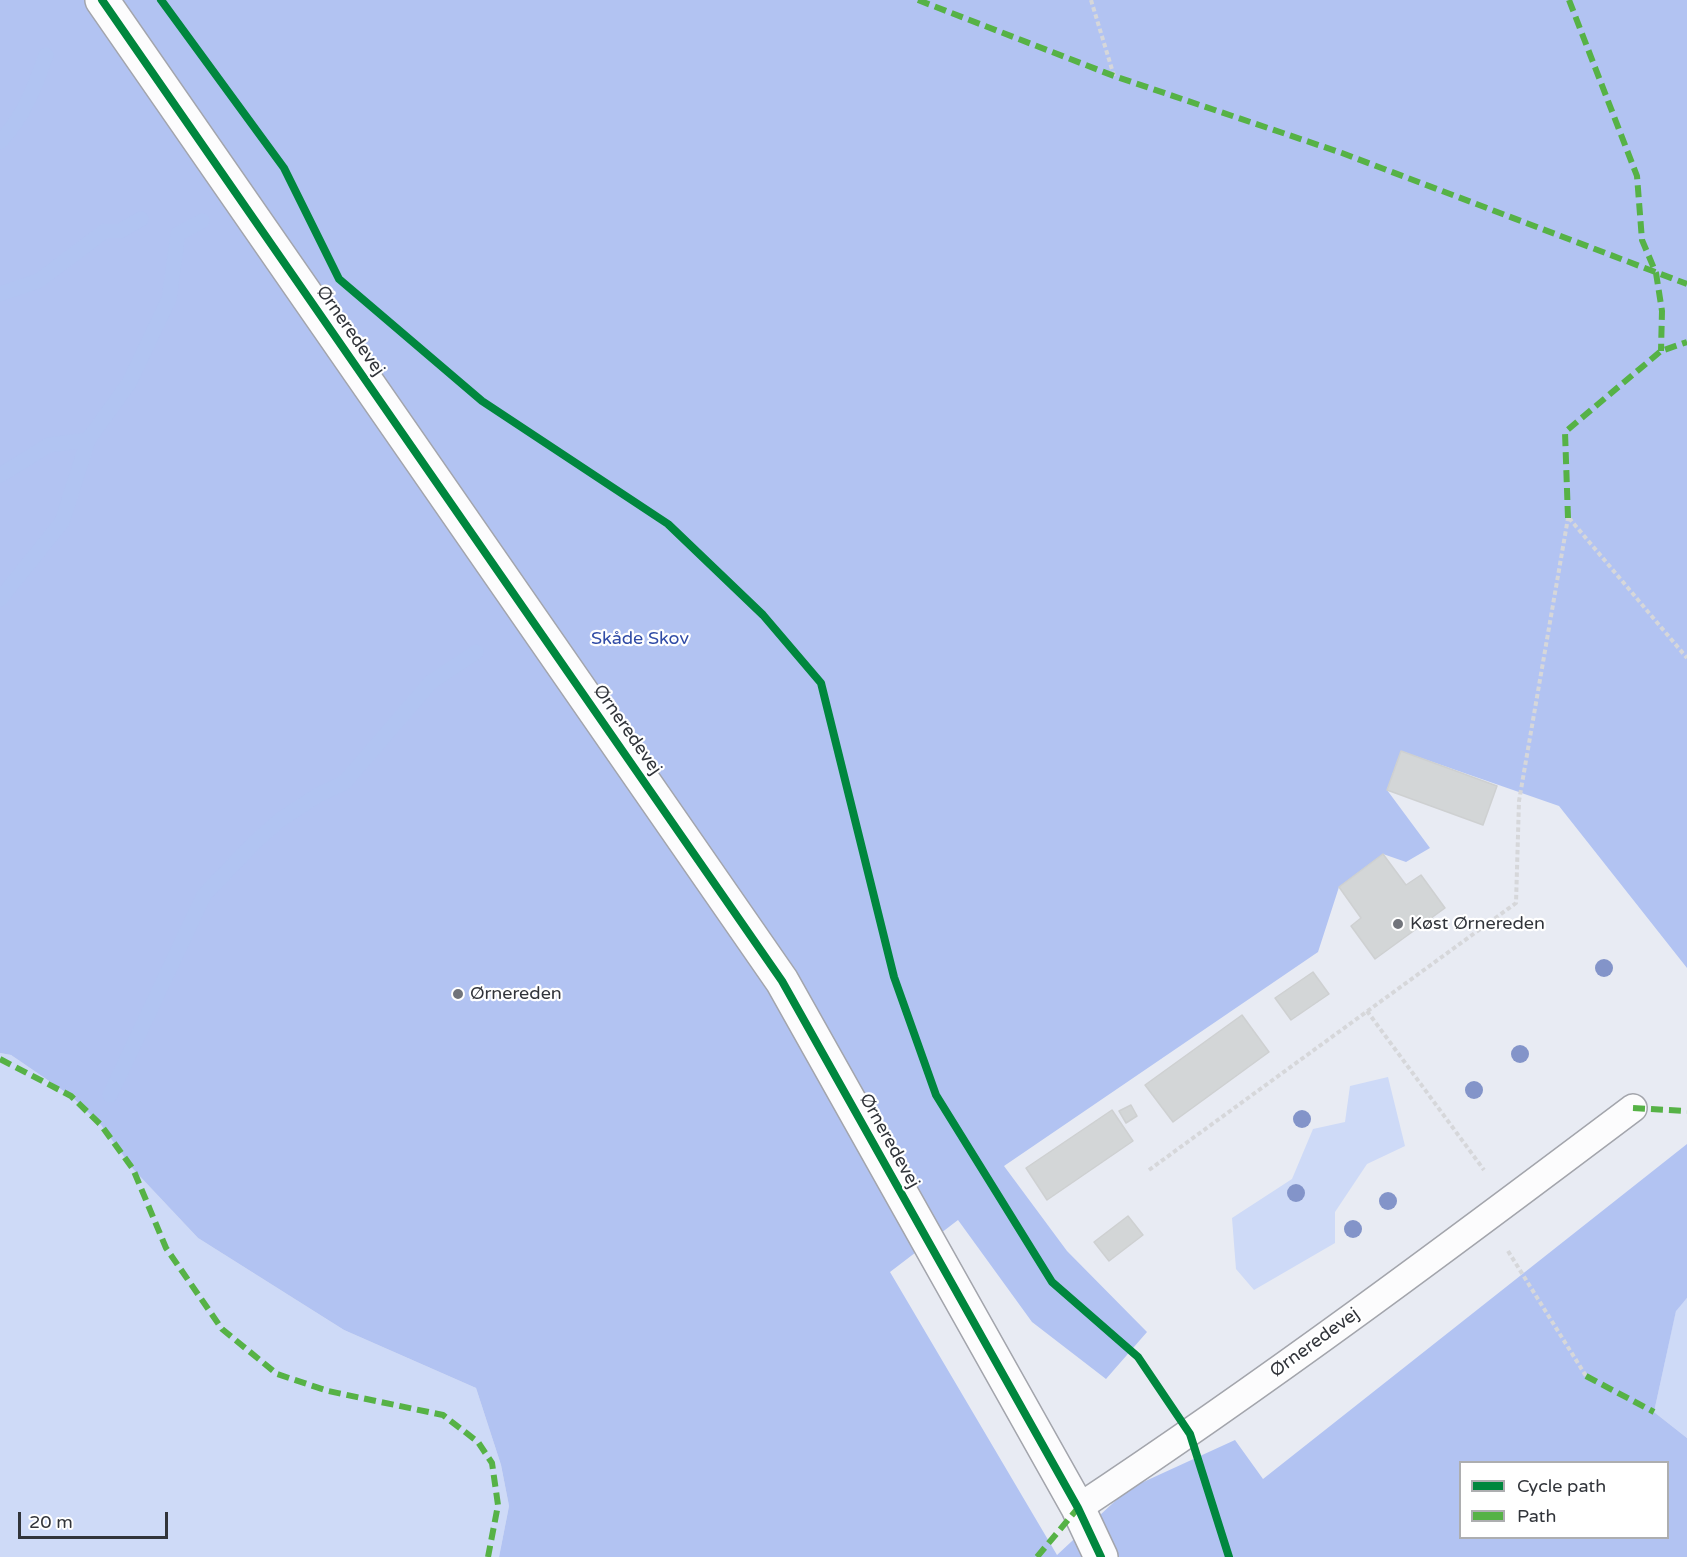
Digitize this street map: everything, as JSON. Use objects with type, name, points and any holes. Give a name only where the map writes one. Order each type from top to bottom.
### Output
[{"type":"street","name":"Ørneredevej","points":[[102,0],[782,981],[1078,1508]]},
{"type":"street","points":[[1078,1508],[1101,1557]]},
{"type":"lane","name":"Ørneredevej","points":[[1078,1508],[1190,1434],[1633,1108]]},
{"type":"path","points":[[1091,0],[1114,76]]},
{"type":"path","points":[[1149,1170],[1516,903],[1519,801],[1568,518],[1687,658]]},
{"type":"path","points":[[1367,1011],[1497,1210],[1586,1376]]},
{"type":"shaded area","points":[[0,1053],[11,1055],[71,1096],[101,1125],[133,1169],[198,1238],[344,1330],[476,1388],[501,1465],[509,1506],[499,1557],[0,1557]]},
{"type":"shaded area","points":[[1388,1077],[1405,1146],[1367,1164],[1335,1212],[1335,1243],[1254,1290],[1236,1269],[1232,1218],[1292,1179],[1313,1129],[1345,1122],[1350,1086]]},
{"type":"shaded area","points":[[1687,1298],[1687,1438],[1654,1412],[1676,1310]]},
{"type":"green space","name":"Skåde Skov","points":[[0,0],[1687,0],[1687,968],[1559,806],[1401,751],[1387,790],[1430,848],[1406,862],[1383,854],[1339,887],[1318,952],[1004,1166],[1067,1251],[1147,1332],[1106,1379],[1032,1322],[958,1220],[890,1272],[1057,1555],[1128,1489],[1235,1440],[1263,1479],[1687,1144],[1687,1298],[1676,1311],[1654,1412],[1687,1438],[1687,1557],[499,1557],[509,1506],[501,1465],[476,1388],[344,1330],[198,1238],[133,1169],[101,1125],[71,1096],[11,1055],[0,1053]]},
{"type":"building","points":[[1401,751],[1497,786],[1483,825],[1387,790]]},
{"type":"building","points":[[1383,854],[1406,885],[1421,875],[1445,908],[1375,959],[1351,926],[1361,918],[1339,887]]},
{"type":"building","points":[[1313,972],[1329,994],[1291,1020],[1275,998]]},
{"type":"building","points":[[1242,1015],[1269,1052],[1173,1122],[1145,1085]]},
{"type":"building","points":[[1131,1105],[1137,1116],[1126,1123],[1119,1111]]},
{"type":"building","points":[[1112,1110],[1133,1141],[1047,1200],[1026,1168]]},
{"type":"building","points":[[1128,1216],[1143,1235],[1109,1261],[1094,1242]]},
{"type":"waterway","points":[[0,142],[22,111],[33,90],[46,55]]},
{"type":"waterway","points":[[0,294],[38,281],[105,231],[120,231],[141,219]]},
{"type":"waterway","points":[[0,599],[62,522],[88,440],[129,383],[169,299],[178,234],[202,221]]},
{"type":"waterway","points":[[0,475],[49,445],[88,440]]},
{"type":"waterway","points":[[110,1095],[204,895],[254,843],[280,820],[318,795],[344,783],[431,682],[476,652]]},
{"type":"marked path","points":[[918,0],[1114,76],[1342,153],[1687,284]]},
{"type":"marked path","points":[[1569,0],[1637,176],[1642,240],[1656,273],[1662,311],[1661,351]]},
{"type":"marked path","points":[[1568,518],[1565,432],[1661,351],[1687,342]]},
{"type":"marked path","points":[[0,1059],[71,1096],[101,1125],[133,1169],[166,1248],[222,1329],[277,1374],[328,1391],[443,1415],[478,1442],[492,1463],[498,1505],[488,1557]]},
{"type":"marked path","points":[[1633,1108],[1687,1111]]},
{"type":"marked path","points":[[1586,1376],[1654,1412]]},
{"type":"marked path","points":[[1037,1557],[1078,1508]]},
{"type":"cycle path","points":[[102,0],[782,981],[1078,1508],[1101,1557]]},
{"type":"cycle path","points":[[161,0],[284,168],[339,279],[482,401],[668,524],[763,615],[821,683],[894,977],[936,1095],[1052,1282],[1138,1357],[1190,1434],[1229,1557]]},
{"type":"place","name":"Køst Ørnereden","points":[[1398,924]]},
{"type":"place","name":"Ørnereden","points":[[458,994]]}]
